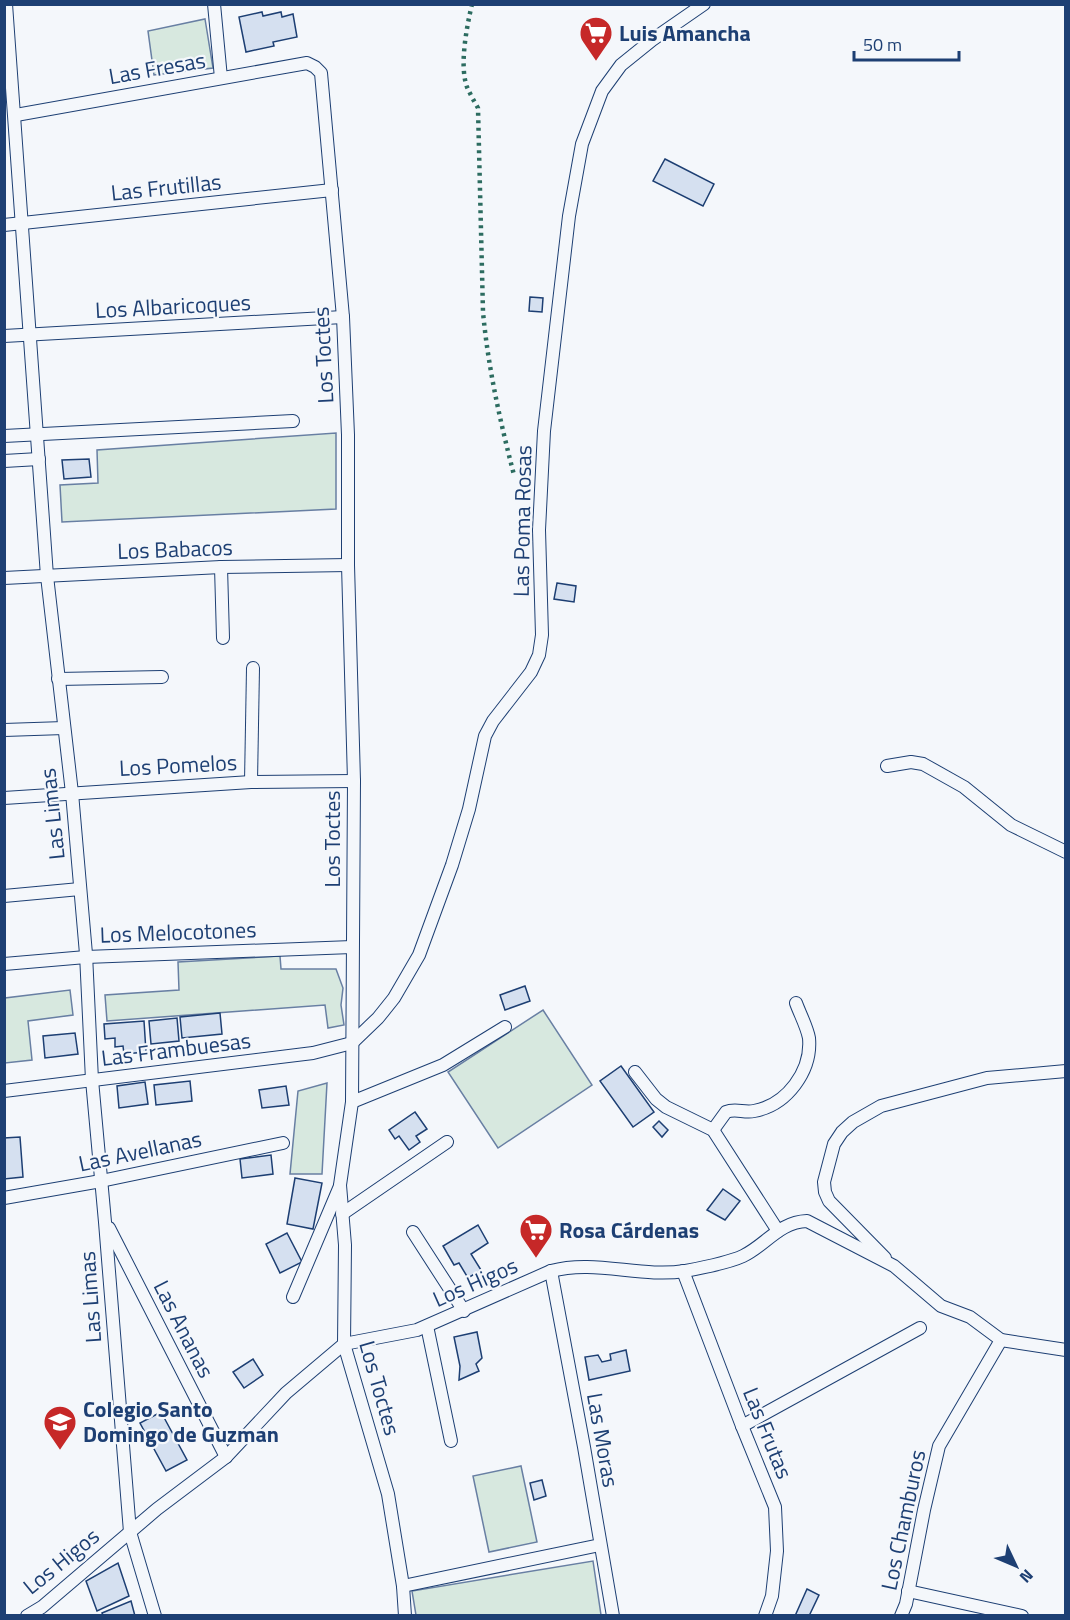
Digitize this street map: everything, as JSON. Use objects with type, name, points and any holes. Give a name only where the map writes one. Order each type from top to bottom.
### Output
[{"type":"street","name":"Las Limas","points":[[6,4],[16,116],[47,576],[72,793],[86,957],[92,1080],[130,1532],[155,1616]]},
{"type":"street","points":[[214,4],[222,78]]},
{"type":"street","name":"Las Poma Rosas","points":[[352,1043],[378,1018],[419,955],[452,865],[469,809],[485,736],[493,721],[531,672],[538,655],[542,635],[539,530],[544,431],[568,216],[582,144],[602,91],[621,65],[704,4]]},
{"type":"street","name":"Las Fresas","points":[[16,116],[307,63]]},
{"type":"street","name":"Los Toctes","points":[[307,63],[321,73],[343,317],[348,435],[348,565],[354,782],[352,1102],[340,1185],[345,1245],[344,1344],[388,1494],[403,1586],[405,1616]]},
{"type":"street","name":"Las Frutillas","points":[[4,225],[332,190]]},
{"type":"street","name":"Los Albaricoques","points":[[4,336],[343,317]]},
{"type":"street","points":[[4,436],[293,421]]},
{"type":"street","points":[[4,461],[39,459]]},
{"type":"street","name":"Los Babacos","points":[[4,578],[221,567],[348,565]]},
{"type":"street","points":[[221,567],[223,638]]},
{"type":"street","points":[[250,782],[253,668]]},
{"type":"street","points":[[58,679],[162,677]]},
{"type":"street","points":[[4,730],[64,728]]},
{"type":"street","points":[[886,766],[911,762],[923,764],[964,787],[1011,825],[1065,852]]},
{"type":"street","name":"Los Pomelos","points":[[4,798],[250,782],[354,782]]},
{"type":"street","points":[[4,896],[80,889]]},
{"type":"street","name":"Los Melocotones","points":[[4,964],[86,957],[352,946]]},
{"type":"street","points":[[713,1130],[726,1112],[755,1111],[776,1101],[792,1089],[802,1075],[809,1054],[809,1036],[796,1003]]},
{"type":"street","points":[[352,1102],[443,1065],[505,1027]]},
{"type":"street","name":"Las Frambuesas","points":[[4,1091],[313,1053],[352,1043]]},
{"type":"street","points":[[894,1266],[829,1201],[825,1192],[824,1182],[834,1144],[842,1132],[853,1122],[881,1106],[987,1078],[1065,1071]]},
{"type":"street","points":[[635,1072],[656,1099],[666,1107],[713,1130],[778,1231]]},
{"type":"street","points":[[342,1214],[447,1142]]},
{"type":"street","name":"Las Avellanas","points":[[4,1198],[101,1182],[284,1143]]},
{"type":"street","points":[[293,1297],[340,1185]]},
{"type":"street","name":"Los Higos","points":[[27,1616],[44,1611],[130,1532],[226,1456],[286,1394],[344,1344],[417,1330],[566,1267],[648,1272],[683,1271],[743,1256],[778,1231],[797,1221],[807,1221],[894,1266],[941,1306],[970,1317],[1001,1340],[1065,1350]]},
{"type":"street","name":"Las Ananas","points":[[105,1222],[226,1456]]},
{"type":"street","points":[[413,1232],[464,1311]]},
{"type":"street","name":"Las Frutas","points":[[683,1271],[775,1507],[777,1551],[771,1596],[765,1616]]},
{"type":"street","name":"Las Moras","points":[[551,1272],[613,1616]]},
{"type":"street","points":[[427,1326],[451,1441]]},
{"type":"street","points":[[742,1426],[920,1328]]},
{"type":"street","name":"Los Chamburos","points":[[901,1616],[906,1604],[939,1446],[1001,1340]]},
{"type":"street","points":[[403,1586],[600,1545]]},
{"type":"street","points":[[908,1591],[1022,1616]]},
{"type":"shaded area","points":[[205,19],[213,68],[154,75],[148,31]]},
{"type":"shaded area","points":[[336,433],[336,509],[62,522],[60,485],[98,483],[97,450]]},
{"type":"shaded area","points":[[280,956],[281,969],[336,969],[343,988],[341,1005],[344,1025],[328,1028],[325,1005],[107,1021],[105,995],[179,990],[178,962]]},
{"type":"shaded area","points":[[70,990],[73,1015],[28,1021],[32,1060],[5,1063],[5,998]]},
{"type":"shaded area","points":[[543,1010],[592,1085],[498,1148],[448,1072]]},
{"type":"shaded area","points":[[327,1083],[322,1174],[290,1174],[298,1091]]},
{"type":"shaded area","points":[[521,1466],[537,1542],[489,1552],[473,1476]]},
{"type":"shaded area","points":[[593,1561],[601,1615],[416,1615],[412,1591]]},
{"type":"building","points":[[262,12],[263,16],[281,12],[282,17],[293,14],[297,37],[273,42],[274,46],[246,52],[239,17]]},
{"type":"building","points":[[665,159],[714,184],[703,206],[653,181]]},
{"type":"building","points":[[530,297],[543,298],[542,312],[529,311]]},
{"type":"building","points":[[89,459],[91,477],[64,479],[62,460]]},
{"type":"building","points":[[557,583],[576,586],[574,602],[554,599]]},
{"type":"building","points":[[525,986],[530,1001],[505,1010],[500,995]]},
{"type":"building","points":[[220,1013],[222,1034],[182,1038],[180,1017]]},
{"type":"building","points":[[177,1018],[179,1041],[151,1044],[149,1021]]},
{"type":"building","points":[[144,1021],[146,1052],[124,1054],[123,1046],[115,1047],[115,1038],[105,1039],[104,1024]]},
{"type":"building","points":[[75,1033],[78,1054],[45,1058],[43,1036]]},
{"type":"building","points":[[621,1066],[654,1112],[633,1127],[600,1081]]},
{"type":"building","points":[[190,1081],[192,1101],[156,1105],[154,1085]]},
{"type":"building","points":[[145,1082],[148,1104],[119,1108],[117,1086]]},
{"type":"building","points":[[286,1086],[289,1105],[262,1108],[259,1090]]},
{"type":"building","points":[[415,1112],[427,1129],[416,1136],[420,1142],[409,1150],[399,1136],[395,1139],[389,1130]]},
{"type":"building","points":[[659,1121],[668,1130],[662,1137],[653,1127]]},
{"type":"building","points":[[20,1137],[23,1177],[4,1179],[4,1138]]},
{"type":"building","points":[[271,1155],[273,1174],[242,1178],[240,1159]]},
{"type":"building","points":[[295,1178],[322,1183],[313,1229],[287,1224]]},
{"type":"building","points":[[723,1189],[740,1201],[725,1220],[707,1210]]},
{"type":"building","points":[[478,1225],[488,1243],[471,1254],[481,1270],[468,1278],[459,1263],[454,1265],[443,1246]]},
{"type":"building","points":[[287,1233],[302,1262],[280,1273],[266,1244]]},
{"type":"building","points":[[477,1332],[482,1358],[476,1364],[479,1371],[459,1380],[460,1366],[454,1337]]},
{"type":"building","points":[[626,1350],[630,1371],[589,1380],[585,1357],[598,1355],[602,1362],[611,1360],[610,1354]]},
{"type":"building","points":[[253,1359],[263,1375],[244,1388],[233,1372]]},
{"type":"building","points":[[161,1412],[187,1460],[166,1471],[140,1423]]},
{"type":"building","points":[[542,1480],[546,1496],[534,1500],[530,1483]]},
{"type":"building","points":[[118,1563],[129,1596],[97,1611],[86,1581]]},
{"type":"building","points":[[807,1589],[819,1595],[809,1616],[795,1616]]},
{"type":"building","points":[[131,1601],[135,1616],[103,1616],[102,1613]]},
{"type":"hedge","points":[[472,4],[464,68],[467,87],[478,108],[483,312],[495,394],[514,475]]},
{"type":"place","name":"Luis Amancha","points":[[596,62]]},
{"type":"place","name":"Rosa Cárdenas","points":[[536,1259]]},
{"type":"place","name":"Colegio Santo Domingo de Guzman","points":[[60,1451]]}]
